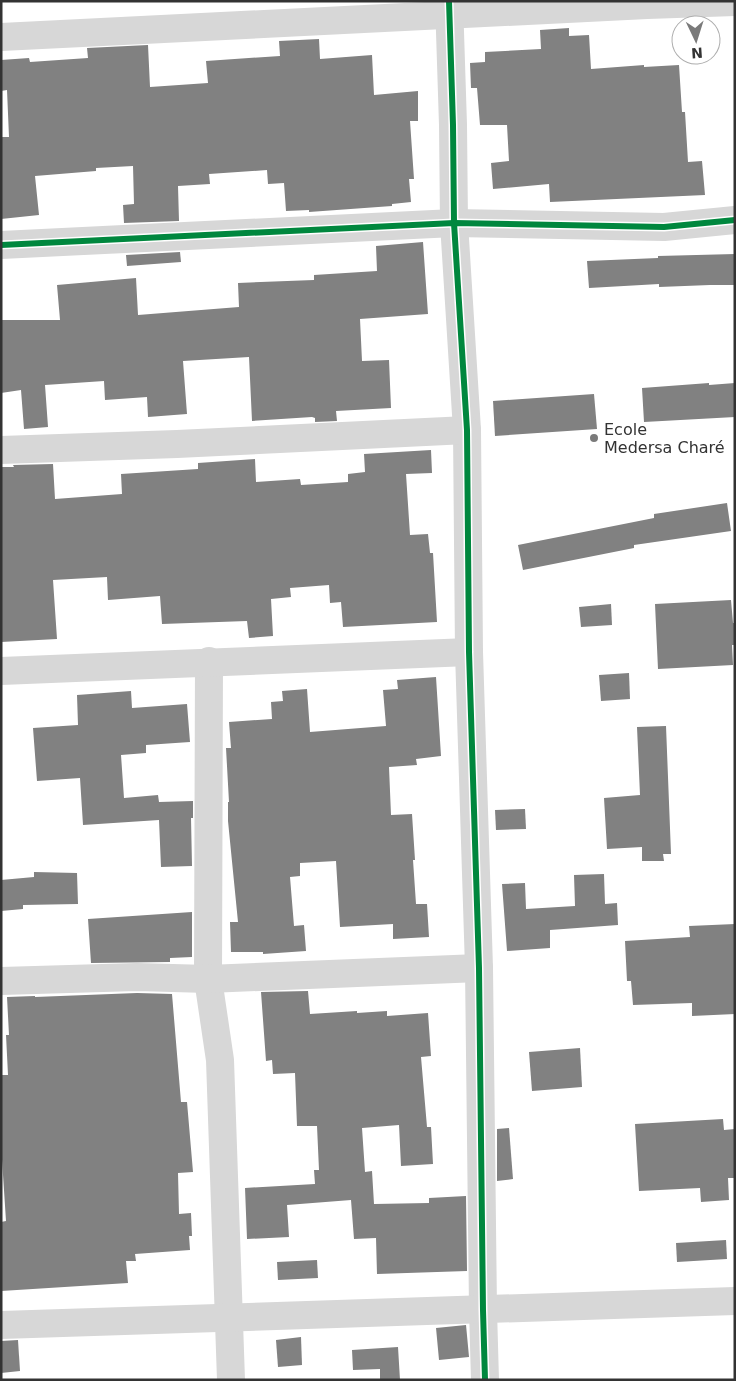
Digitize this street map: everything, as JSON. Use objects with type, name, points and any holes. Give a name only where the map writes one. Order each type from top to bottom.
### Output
[{"type":"street","points":[[1,37],[449,9],[735,2]]},
{"type":"street","points":[[449,9],[454,223],[467,430],[469,652],[479,968],[485,1380]]},
{"type":"street","points":[[1,245],[454,223],[664,228],[735,220]]},
{"type":"street","points":[[1,450],[177,444],[467,430]]},
{"type":"street","points":[[1,671],[209,661],[316,660],[469,652]]},
{"type":"street","points":[[209,661],[208,979],[220,1060],[231,1380]]},
{"type":"street","points":[[1,981],[137,977],[208,979],[479,968]]},
{"type":"street","points":[[1,1325],[735,1301]]},
{"type":"building","points":[[569,28],[569,36],[589,35],[591,69],[644,65],[644,67],[679,65],[682,112],[685,112],[688,162],[702,161],[705,195],[550,202],[549,184],[493,189],[491,163],[509,161],[507,125],[480,125],[477,88],[471,88],[470,63],[485,62],[485,52],[541,49],[540,30]]},
{"type":"building","points":[[319,39],[320,59],[372,55],[374,95],[418,91],[418,121],[410,121],[414,179],[409,179],[411,202],[392,204],[392,206],[309,212],[309,210],[286,211],[284,183],[268,184],[267,170],[209,174],[210,184],[178,186],[179,221],[124,223],[123,205],[134,204],[133,166],[96,168],[96,171],[35,176],[39,215],[1,219],[1,137],[9,137],[7,90],[1,91],[1,60],[29,58],[30,62],[88,58],[87,48],[148,45],[150,87],[208,83],[206,61],[280,56],[279,41]]},
{"type":"building","points":[[423,242],[428,314],[360,319],[362,361],[389,360],[391,408],[336,411],[337,421],[315,422],[315,418],[312,417],[252,421],[249,357],[183,361],[187,414],[148,417],[147,397],[105,400],[104,381],[45,385],[48,427],[24,429],[21,390],[1,393],[1,320],[60,320],[57,285],[136,278],[138,315],[239,307],[238,283],[314,280],[314,275],[377,271],[376,246]]},
{"type":"building","points":[[180,252],[181,262],[127,266],[126,255]]},
{"type":"building","points":[[735,254],[735,285],[659,287],[659,284],[589,288],[587,261],[658,258],[658,256]]},
{"type":"building","points":[[709,383],[709,385],[735,383],[735,417],[644,422],[642,388]]},
{"type":"building","points":[[594,394],[597,429],[495,436],[493,401]]},
{"type":"building","points":[[431,450],[432,473],[406,474],[410,535],[428,534],[430,553],[433,553],[437,622],[343,627],[341,602],[330,603],[329,585],[290,588],[291,597],[271,599],[273,636],[249,638],[247,621],[162,624],[160,596],[108,600],[107,577],[53,580],[57,639],[1,642],[1,467],[53,464],[55,499],[122,494],[121,474],[198,469],[198,463],[255,459],[256,482],[300,479],[301,485],[348,482],[348,474],[365,472],[364,454]]},
{"type":"building","points":[[727,503],[731,531],[634,545],[634,548],[523,570],[518,545],[654,518],[654,514]]},
{"type":"building","points":[[731,600],[733,623],[735,623],[735,645],[732,645],[733,665],[658,669],[655,604]]},
{"type":"building","points":[[611,604],[612,625],[581,627],[579,607]]},
{"type":"building","points":[[629,673],[630,699],[601,701],[599,675]]},
{"type":"building","points":[[436,677],[441,756],[416,759],[417,765],[389,767],[391,815],[412,814],[416,904],[427,904],[429,937],[393,939],[393,924],[340,927],[336,861],[300,863],[300,876],[290,877],[294,926],[304,925],[306,951],[263,954],[263,952],[231,952],[230,922],[238,922],[228,821],[229,802],[226,748],[231,748],[229,722],[272,719],[271,702],[283,701],[282,691],[307,689],[310,732],[386,726],[383,690],[398,689],[397,680]]},
{"type":"building","points":[[131,691],[132,708],[187,704],[190,742],[146,745],[146,753],[121,755],[124,798],[158,795],[159,802],[193,801],[193,818],[191,818],[192,866],[161,867],[159,820],[83,825],[80,778],[37,781],[33,728],[78,725],[77,695]]},
{"type":"building","points":[[666,726],[671,854],[663,854],[664,861],[642,861],[642,847],[607,849],[604,798],[640,795],[637,727]]},
{"type":"building","points":[[525,809],[526,829],[496,830],[495,810]]},
{"type":"building","points":[[34,872],[77,873],[78,904],[23,905],[23,909],[1,911],[1,880],[34,877]]},
{"type":"building","points":[[604,874],[605,904],[617,903],[618,925],[550,930],[550,948],[507,951],[502,884],[525,883],[526,909],[575,906],[574,875]]},
{"type":"building","points":[[192,912],[192,957],[170,958],[170,962],[91,963],[88,919]]},
{"type":"building","points":[[735,924],[735,1014],[692,1016],[692,1003],[633,1005],[631,981],[627,981],[625,941],[690,937],[689,926]]},
{"type":"building","points":[[308,991],[310,1014],[387,1011],[387,1016],[428,1013],[431,1056],[421,1057],[427,1127],[431,1127],[433,1164],[401,1166],[399,1125],[362,1128],[365,1172],[372,1171],[374,1204],[429,1203],[429,1198],[466,1196],[467,1271],[377,1274],[376,1238],[354,1239],[351,1200],[287,1205],[289,1237],[247,1239],[245,1188],[315,1184],[314,1170],[319,1170],[317,1126],[297,1126],[295,1073],[273,1074],[272,1060],[266,1061],[261,992]]},
{"type":"building","points":[[137,993],[172,994],[181,1102],[187,1102],[193,1172],[178,1173],[179,1214],[191,1213],[192,1236],[189,1236],[190,1250],[135,1254],[136,1261],[126,1261],[128,1283],[1,1291],[1,1222],[6,1221],[1,1144],[1,1075],[8,1075],[6,1035],[9,1035],[7,997]]},
{"type":"building","points":[[580,1048],[582,1087],[532,1091],[529,1052]]},
{"type":"building","points":[[723,1119],[724,1130],[735,1129],[735,1178],[728,1178],[729,1200],[701,1202],[700,1188],[639,1191],[635,1124]]},
{"type":"building","points":[[509,1128],[513,1179],[497,1181],[497,1129]]},
{"type":"building","points":[[726,1240],[727,1259],[677,1262],[676,1243]]},
{"type":"building","points":[[317,1260],[318,1278],[278,1280],[277,1262]]},
{"type":"building","points":[[466,1325],[469,1357],[439,1360],[436,1328]]},
{"type":"building","points":[[301,1337],[302,1365],[278,1367],[276,1340]]},
{"type":"building","points":[[18,1340],[20,1371],[1,1373],[1,1341]]},
{"type":"building","points":[[398,1347],[400,1380],[380,1380],[380,1369],[353,1370],[352,1350]]},
{"type":"cycle path","points":[[449,1],[454,223],[467,430],[469,652],[479,968],[485,1380]]},
{"type":"cycle path","points":[[1,245],[454,223],[664,227],[735,220]]},
{"type":"place","name":"Ecole Medersa Charé","points":[[594,438]]}]
